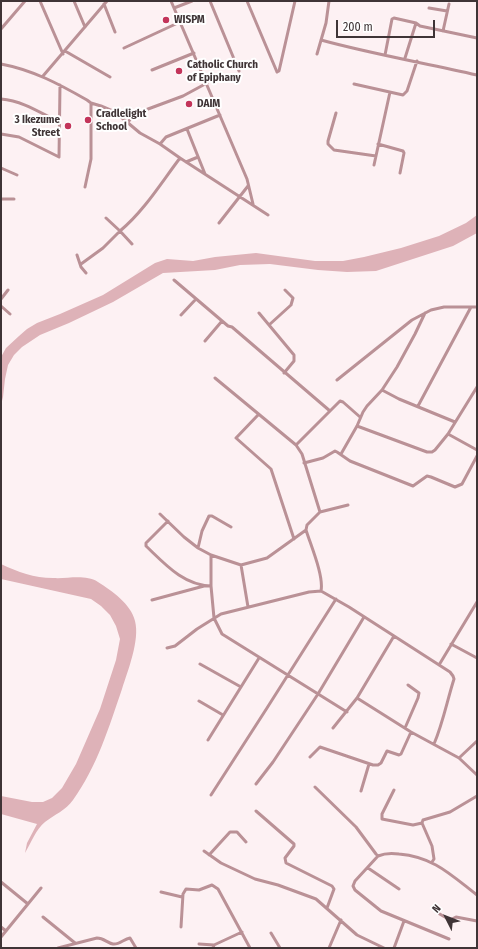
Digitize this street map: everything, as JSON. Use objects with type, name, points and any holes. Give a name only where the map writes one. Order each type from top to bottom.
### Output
[{"type":"street","points":[[1,29],[25,1]]},
{"type":"street","points":[[40,1],[64,52],[110,77]]},
{"type":"street","points":[[74,1],[85,27]]},
{"type":"street","points":[[171,1],[247,179],[253,204]]},
{"type":"street","points":[[174,8],[192,1]]},
{"type":"street","points":[[210,1],[239,71]]},
{"type":"street","points":[[246,1],[277,72],[279,71],[295,1]]},
{"type":"street","points":[[317,54],[326,22],[329,1]]},
{"type":"street","points":[[43,76],[105,2]]},
{"type":"street","points":[[105,2],[115,32]]},
{"type":"street","points":[[442,31],[449,4]]},
{"type":"street","points":[[429,8],[448,11]]},
{"type":"street","points":[[385,55],[392,19],[394,18],[416,23],[420,26],[477,38]]},
{"type":"street","points":[[1,20],[5,24]]},
{"type":"street","points":[[124,48],[180,22]]},
{"type":"street","points":[[405,58],[416,23]]},
{"type":"street","points":[[321,40],[354,49],[405,58],[477,75]]},
{"type":"street","points":[[152,70],[194,53]]},
{"type":"street","points":[[354,84],[404,95],[417,61]]},
{"type":"street","points":[[1,64],[43,76],[87,100],[91,104],[101,106],[114,112],[140,133],[160,144],[268,214]]},
{"type":"street","points":[[128,122],[134,115],[183,96],[207,83]]},
{"type":"street","points":[[1,134],[19,137],[59,157],[58,122],[60,85]]},
{"type":"street","points":[[374,165],[390,92]]},
{"type":"street","points":[[1,99],[15,100],[23,103],[58,122]]},
{"type":"street","points":[[85,187],[91,159],[91,104]]},
{"type":"street","points":[[336,113],[328,141],[331,147],[334,150],[376,156]]},
{"type":"street","points":[[160,144],[166,137],[220,115]]},
{"type":"street","points":[[187,129],[205,174]]},
{"type":"street","points":[[378,144],[403,151],[404,153],[400,174]]},
{"type":"street","points":[[186,162],[198,157]]},
{"type":"street","points":[[80,264],[103,248],[128,224],[148,201],[180,158]]},
{"type":"street","points":[[1,168],[17,174]]},
{"type":"street","points":[[219,223],[248,186]]},
{"type":"street","points":[[1,199],[14,199]]},
{"type":"street","points":[[106,218],[132,244]]},
{"type":"street","points":[[77,255],[81,267],[86,273]]},
{"type":"street","points":[[174,280],[330,411]]},
{"type":"street","points":[[1,299],[8,290]]},
{"type":"street","points":[[269,325],[291,305],[293,298],[285,290]]},
{"type":"street","points":[[181,315],[196,299]]},
{"type":"street","points":[[1,306],[10,314]]},
{"type":"street","points":[[337,380],[412,320],[425,313],[444,307],[477,307]]},
{"type":"street","points":[[418,406],[471,307]]},
{"type":"street","points":[[259,313],[294,355],[294,361],[284,373]]},
{"type":"street","points":[[341,454],[357,426],[360,417],[367,406],[382,390],[404,354],[425,313]]},
{"type":"street","points":[[205,341],[222,321]]},
{"type":"street","points":[[215,378],[296,445],[302,454],[320,512]]},
{"type":"street","points":[[357,426],[427,452],[432,452],[448,434],[477,387]]},
{"type":"street","points":[[382,390],[399,399],[455,422]]},
{"type":"street","points":[[296,445],[340,402],[344,402],[360,417]]},
{"type":"street","points":[[258,415],[236,438],[270,469],[294,539]]},
{"type":"street","points":[[448,434],[477,450]]},
{"type":"street","points":[[304,463],[324,458],[334,451],[350,461],[413,486],[427,476],[455,487],[462,484],[477,456]]},
{"type":"street","points":[[322,591],[323,583],[306,530],[307,525],[320,512],[348,505]]},
{"type":"street","points":[[160,514],[198,548],[211,556],[241,565],[266,558],[306,530]]},
{"type":"street","points":[[198,548],[202,531],[209,516],[212,516],[231,527]]},
{"type":"street","points":[[168,521],[146,543],[146,546],[178,576],[204,586]]},
{"type":"street","points":[[211,556],[211,586],[214,618],[222,634],[347,712]]},
{"type":"street","points":[[241,565],[248,607]]},
{"type":"street","points":[[152,600],[204,586],[211,586]]},
{"type":"street","points":[[167,648],[175,646],[221,614],[310,592],[322,591],[450,672],[453,676],[454,679],[440,730],[434,744]]},
{"type":"street","points":[[211,795],[336,599]]},
{"type":"street","points":[[439,665],[477,602]]},
{"type":"street","points":[[256,784],[273,762],[318,694],[364,617]]},
{"type":"street","points":[[334,728],[357,698],[394,636]]},
{"type":"street","points":[[452,644],[477,658]]},
{"type":"street","points":[[208,740],[259,658]]},
{"type":"street","points":[[200,664],[241,687]]},
{"type":"street","points":[[405,728],[419,693],[408,685]]},
{"type":"street","points":[[357,698],[411,732],[459,758],[477,775]]},
{"type":"street","points":[[199,701],[223,716]]},
{"type":"street","points":[[310,758],[320,747],[369,764],[378,765],[381,763],[387,751],[399,755],[401,754],[411,732]]},
{"type":"street","points":[[459,758],[477,741]]},
{"type":"street","points":[[361,791],[369,764]]},
{"type":"street","points":[[315,787],[356,828],[378,856]]},
{"type":"street","points":[[394,790],[382,814],[382,819],[413,825],[422,823],[423,820],[450,812],[470,798],[477,796]]},
{"type":"street","points":[[256,811],[294,844],[285,858],[286,863],[332,886],[334,889],[327,908]]},
{"type":"street","points":[[422,823],[434,851],[434,859],[432,862]]},
{"type":"street","points":[[209,855],[230,832],[237,832],[246,842]]},
{"type":"street","points":[[204,851],[221,863],[255,879],[278,885],[316,899],[357,935],[384,948]]},
{"type":"street","points":[[449,939],[381,911],[355,890],[353,886],[355,881],[378,856],[382,854],[392,853],[412,855],[432,862],[450,873],[477,895]]},
{"type":"street","points":[[368,868],[399,889]]},
{"type":"street","points":[[1,882],[28,904]]},
{"type":"street","points":[[181,928],[182,896],[186,889],[199,890],[212,885],[215,886],[250,948]]},
{"type":"street","points":[[1,937],[41,888]]},
{"type":"street","points":[[161,892],[182,896]]},
{"type":"street","points":[[438,913],[450,920],[456,917],[477,921]]},
{"type":"street","points":[[43,917],[75,943]]},
{"type":"street","points":[[328,948],[341,920]]},
{"type":"street","points":[[394,948],[404,920]]},
{"type":"street","points":[[1,927],[6,931]]},
{"type":"street","points":[[199,944],[214,946],[242,932]]},
{"type":"street","points":[[271,934],[280,948]]},
{"type":"street","points":[[58,948],[101,938],[112,944],[116,944],[130,938],[136,948]]},
{"type":"shaded area","points":[[477,215],[477,233],[453,246],[376,271],[347,272],[270,264],[240,265],[215,270],[163,273],[113,302],[40,335],[22,347],[14,355],[8,365],[1,405],[1,357],[6,348],[19,336],[37,323],[103,295],[155,263],[167,259],[193,261],[256,253],[315,261],[343,261],[401,248],[439,236],[466,223]]},
{"type":"shaded area","points":[[1,564],[33,576],[46,578],[82,577],[98,582],[120,598],[130,609],[135,621],[136,629],[133,655],[96,760],[70,804],[39,828],[25,853],[27,843],[37,824],[1,814],[1,796],[32,802],[43,802],[52,798],[62,788],[76,764],[100,709],[116,660],[120,639],[116,626],[110,615],[91,599],[1,579]]},
{"type":"place","name":"WISPM","points":[[166,20]]},
{"type":"place","name":"Catholic Church of Epiphany","points":[[179,71]]},
{"type":"place","name":"DAIM","points":[[189,104]]},
{"type":"place","name":"Cradlelight School","points":[[88,120]]},
{"type":"place","name":"3 Ikezume Street","points":[[68,126]]}]
